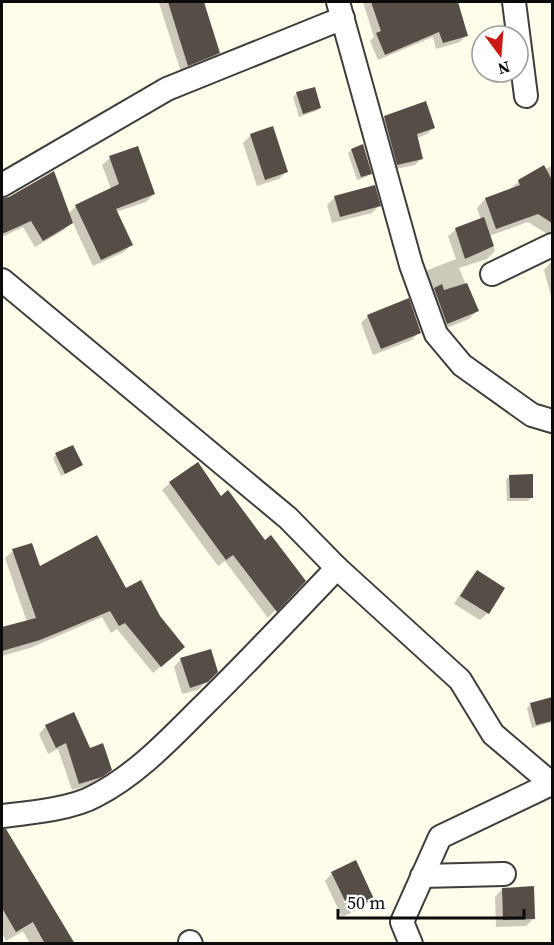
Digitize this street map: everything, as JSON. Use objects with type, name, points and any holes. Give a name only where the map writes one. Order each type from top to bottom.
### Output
[{"type":"street","points":[[514,2],[526,96]]},
{"type":"street","points":[[2,185],[167,89],[341,10],[408,254],[436,334],[462,365],[532,416],[552,421]]},
{"type":"street","points":[[492,274],[552,245]]},
{"type":"street","points":[[2,280],[288,518],[337,568],[460,680],[493,734],[551,784],[440,837],[402,922],[411,944]]},
{"type":"street","points":[[2,816],[40,812],[93,798],[125,779],[208,701],[337,568]]},
{"type":"street","points":[[422,876],[504,874]]},
{"type":"building","points":[[168,2],[204,2],[220,53],[188,66]]},
{"type":"building","points":[[371,2],[458,2],[468,36],[443,43],[439,32],[385,55],[376,33],[381,31]]},
{"type":"building","points":[[315,87],[321,108],[303,114],[296,92]]},
{"type":"building","points":[[426,101],[435,128],[417,134],[423,159],[397,165],[384,116]]},
{"type":"building","points":[[273,126],[288,172],[265,180],[250,134]]},
{"type":"building","points":[[363,144],[372,174],[361,177],[351,149]]},
{"type":"building","points":[[138,146],[155,194],[116,209],[133,245],[101,260],[75,205],[119,184],[109,156]]},
{"type":"building","points":[[544,165],[552,180],[552,223],[538,214],[496,229],[485,198],[520,185],[518,180]]},
{"type":"building","points":[[54,171],[73,223],[43,241],[31,221],[2,234],[2,198],[9,197]]},
{"type":"building","points":[[375,185],[381,206],[340,217],[334,196]]},
{"type":"building","points":[[484,217],[494,246],[465,259],[455,228]]},
{"type":"building","points":[[467,283],[479,311],[447,324],[434,288],[442,284],[444,290]]},
{"type":"building","points":[[409,298],[421,333],[381,349],[367,315]]},
{"type":"building","points":[[73,445],[83,465],[65,474],[55,453]]},
{"type":"building","points":[[198,462],[221,496],[228,490],[265,540],[271,535],[306,581],[277,612],[233,555],[226,560],[169,482]]},
{"type":"building","points":[[533,474],[533,498],[510,498],[509,475]]},
{"type":"building","points":[[97,535],[126,588],[141,580],[160,616],[185,647],[161,667],[125,623],[119,626],[110,611],[40,640],[2,651],[2,627],[36,618],[12,549],[32,543],[40,566]]},
{"type":"building","points":[[477,570],[505,588],[489,614],[460,596]]},
{"type":"building","points":[[211,649],[218,672],[208,682],[190,688],[180,658]]},
{"type":"building","points":[[552,697],[552,721],[536,725],[530,703]]},
{"type":"building","points":[[74,712],[90,748],[103,743],[112,770],[102,777],[79,784],[66,743],[56,748],[45,725]]},
{"type":"building","points":[[2,829],[6,829],[75,944],[45,944],[33,922],[16,932],[2,908]]},
{"type":"building","points":[[356,860],[374,899],[350,911],[331,872]]},
{"type":"building","points":[[534,886],[535,919],[503,920],[502,888]]}]
